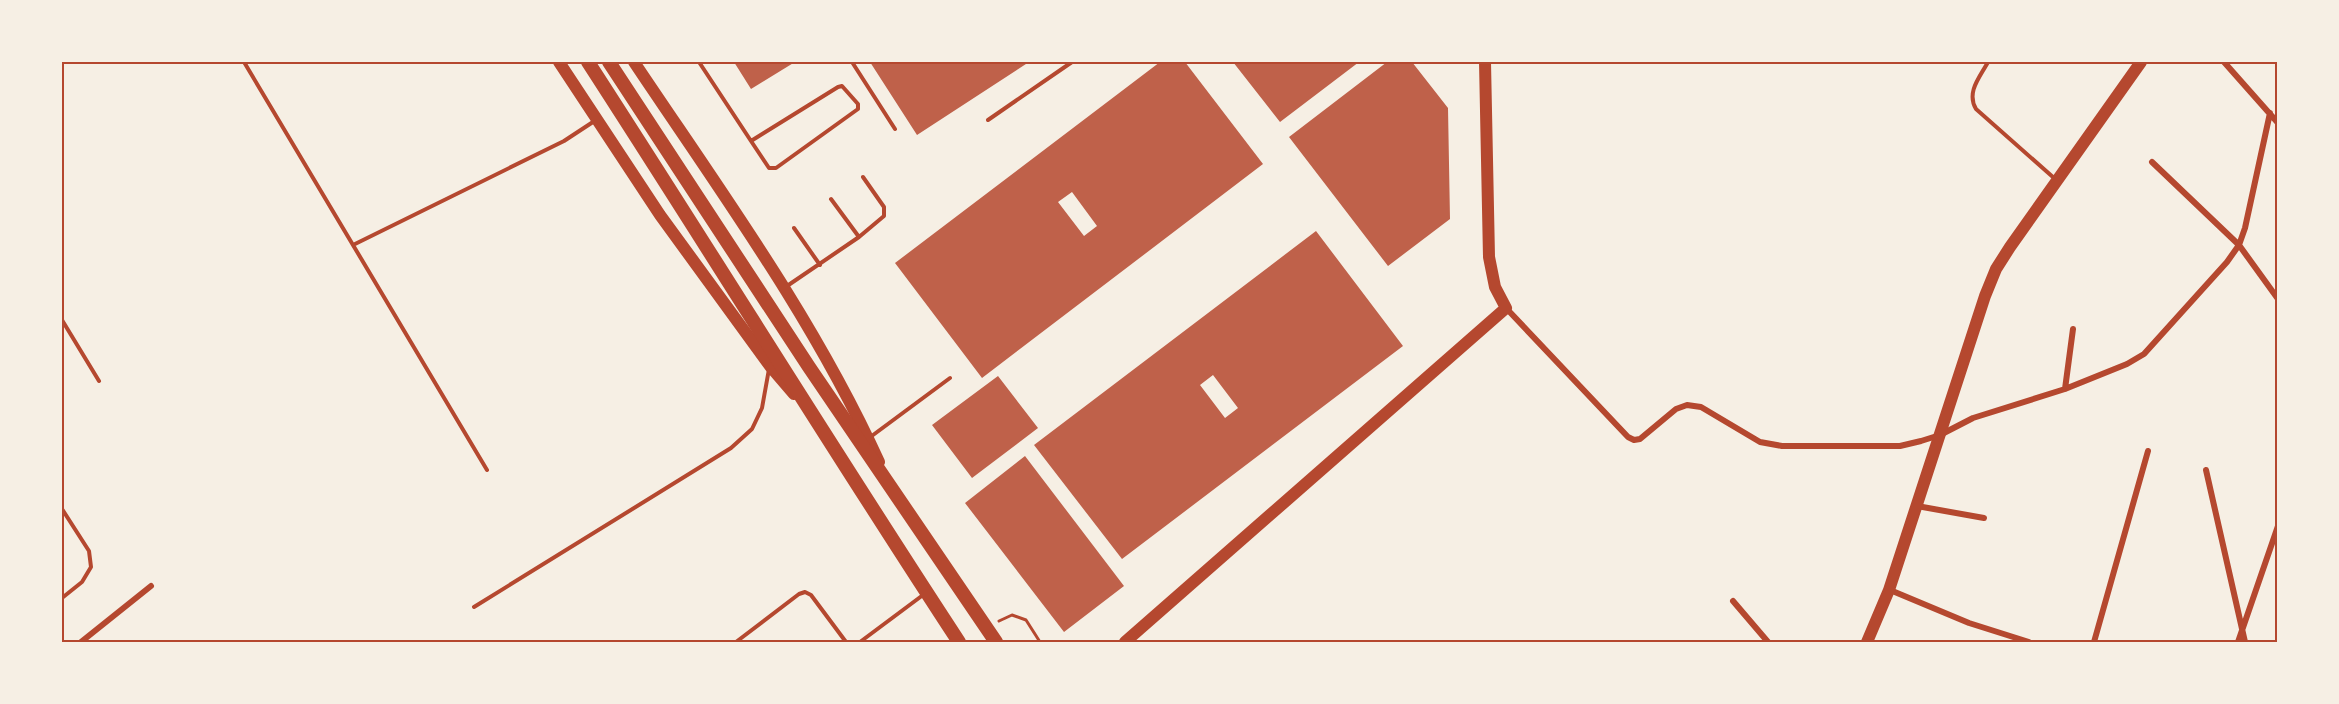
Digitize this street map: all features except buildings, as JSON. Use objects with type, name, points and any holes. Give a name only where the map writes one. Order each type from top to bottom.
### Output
[{"type":"main road","points":[[559,62],[660,215],[770,366],[808,410]]},
{"type":"main road","points":[[588,62],[708,248],[808,410],[959,642]]},
{"type":"main road","points":[[609,62],[809,367],[996,642]]},
{"type":"main road","points":[[634,62],[784,288],[831,365],[890,488]]},
{"type":"main road","points":[[1125,642],[1506,308],[1495,287],[1489,257],[1485,62]]},
{"type":"main road","points":[[1867,642],[1889,590],[1985,296],[1996,269],[2141,62]]},
{"type":"street","points":[[2224,62],[2270,112],[2277,123]]},
{"type":"street","points":[[1506,308],[1628,437],[1634,440],[1640,439],[1676,410],[1687,405],[1701,407],[1760,442],[1782,446],[1900,446],[1940,435],[1973,418],[2065,389],[2127,364],[2144,354],[2227,262],[2239,245],[2245,228],[2270,112]]},
{"type":"street","points":[[2152,162],[2239,245],[2277,299]]},
{"type":"street","points":[[2065,389],[2073,329]]},
{"type":"street","points":[[2094,642],[2148,451]]},
{"type":"street","points":[[2206,470],[2245,642]]},
{"type":"street","points":[[1917,506],[1984,518]]},
{"type":"street","points":[[2238,642],[2277,526]]},
{"type":"street","points":[[81,642],[151,586]]},
{"type":"street","points":[[1889,590],[1969,623],[2029,642]]},
{"type":"street","points":[[1733,601],[1768,642]]},
{"type":"lane","points":[[244,62],[487,470]]},
{"type":"lane","points":[[699,62],[751,141],[772,170],[858,109],[858,104],[846,89],[842,86],[838,87],[751,141]]},
{"type":"lane","points":[[852,62],[896,129]]},
{"type":"lane","points":[[988,120],[1072,62]]},
{"type":"lane","points":[[1988,62],[1973,88],[1972,101],[1976,109],[2057,181]]},
{"type":"lane","points":[[353,245],[564,141],[597,119]]},
{"type":"lane","points":[[784,288],[859,237],[884,216],[886,212],[884,207],[863,177]]},
{"type":"lane","points":[[831,199],[859,237]]},
{"type":"lane","points":[[794,228],[820,265]]},
{"type":"lane","points":[[62,320],[99,381]]},
{"type":"lane","points":[[474,607],[731,448],[752,429],[762,408],[770,366]]},
{"type":"lane","points":[[868,439],[950,378]]},
{"type":"lane","points":[[62,509],[89,551],[91,567],[82,582],[62,598]]},
{"type":"lane","points":[[736,642],[800,594],[806,592],[811,595],[846,642]]},
{"type":"lane","points":[[860,642],[927,593]]},
{"type":"path","points":[[985,627],[1012,615],[1026,620],[1040,642]]}]
